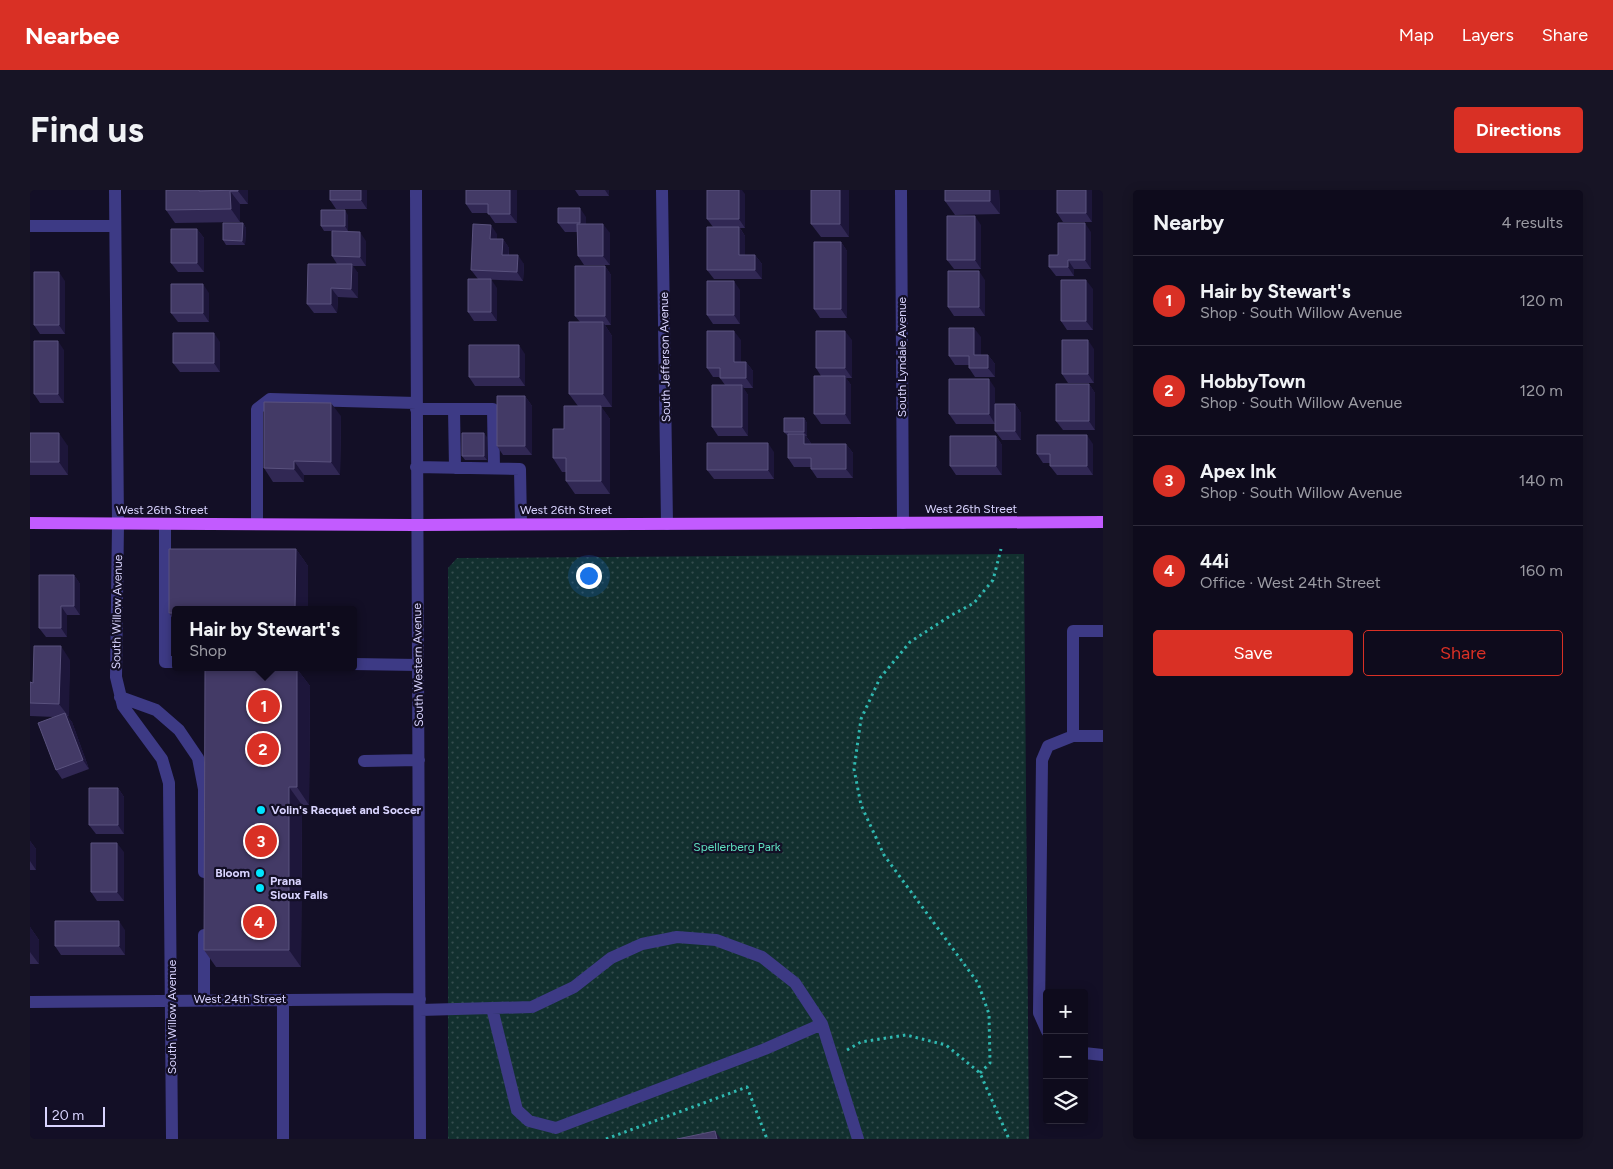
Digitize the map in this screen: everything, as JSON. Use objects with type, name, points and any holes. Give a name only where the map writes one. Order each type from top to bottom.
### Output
[{"type":"main road","name":"West 26th Street","points":[[30,524],[416,525],[1103,522]]},
{"type":"street","name":"South Willow Avenue","points":[[115,190],[118,524],[116,677],[123,706],[162,759],[169,784],[172,1139]]},
{"type":"street","name":"South Western Avenue","points":[[416,190],[420,1139]]},
{"type":"street","name":"South Jefferson Avenue","points":[[662,190],[667,524]]},
{"type":"street","name":"South Lyndale Avenue","points":[[900,190],[904,523]]},
{"type":"street","points":[[30,226],[115,226]]},
{"type":"street","points":[[257,524],[257,409],[270,399],[454,409],[493,409],[494,468]]},
{"type":"street","points":[[454,409],[454,468]]},
{"type":"street","points":[[416,467],[520,469],[521,524]]},
{"type":"street","points":[[166,524],[165,662],[172,662]]},
{"type":"street","points":[[1073,736],[1073,631],[1103,631]]},
{"type":"street","points":[[357,664],[418,665]]},
{"type":"street","points":[[120,696],[156,710],[179,730],[198,758],[204,789],[204,885]]},
{"type":"street","points":[[1043,1022],[1039,1012],[1042,760],[1048,746],[1073,736],[1103,736]]},
{"type":"street","points":[[364,761],[419,760]]},
{"type":"street","points":[[204,923],[204,1000]]},
{"type":"street","name":"West 24th Street","points":[[30,1002],[283,999],[492,1008],[532,1007],[574,987],[611,958],[642,944],[677,937],[716,940],[762,957],[795,983],[822,1024],[858,1139]]},
{"type":"street","points":[[283,999],[283,1139]]},
{"type":"street","points":[[492,1008],[517,1110],[529,1122],[556,1128],[765,1048],[822,1024]]},
{"type":"street","points":[[1088,1053],[1103,1055]]},
{"type":"path","points":[[980,1074],[990,1062],[990,1014],[978,983],[884,855],[861,806],[854,769],[861,718],[880,678],[910,642],[974,603],[993,580],[1001,549]]},
{"type":"path","points":[[833,1057],[861,1042],[906,1034],[946,1045],[980,1074],[1009,1139]]},
{"type":"path","points":[[606,1139],[747,1087],[767,1139]]},
{"type":"green space","name":"Spellerberg Park","points":[[1024,554],[1029,1139],[448,1139],[448,568],[457,558]]},
{"type":"building","points":[[166,190],[238,191],[230,191],[231,209],[166,210]]},
{"type":"building","points":[[330,190],[361,190],[361,200],[330,200]]},
{"type":"building","points":[[466,190],[510,190],[510,214],[488,214],[488,204],[466,204]]},
{"type":"building","points":[[707,190],[739,190],[739,219],[707,219]]},
{"type":"building","points":[[811,190],[840,190],[840,224],[811,224]]},
{"type":"building","points":[[945,190],[990,190],[990,201],[945,201]]},
{"type":"building","points":[[1057,190],[1086,190],[1086,213],[1057,213]]},
{"type":"building","points":[[558,208],[580,208],[580,223],[558,223]]},
{"type":"building","points":[[321,210],[345,210],[345,226],[321,226]]},
{"type":"building","points":[[947,216],[975,216],[975,260],[947,260]]},
{"type":"building","points":[[223,223],[243,223],[242,241],[223,240]]},
{"type":"building","points":[[1058,223],[1085,223],[1085,260],[1068,260],[1068,267],[1049,267],[1049,255],[1058,255]]},
{"type":"building","points":[[473,224],[491,225],[490,239],[503,239],[502,255],[518,255],[517,272],[471,270]]},
{"type":"building","points":[[577,224],[603,224],[603,256],[578,256]]},
{"type":"building","points":[[707,227],[739,227],[739,255],[755,255],[755,270],[707,270]]},
{"type":"building","points":[[171,229],[197,229],[197,263],[171,263]]},
{"type":"building","points":[[332,231],[360,232],[360,257],[332,256]]},
{"type":"building","points":[[814,242],[841,242],[841,309],[814,309]]},
{"type":"building","points":[[308,264],[352,264],[351,289],[331,288],[331,304],[307,304]]},
{"type":"building","points":[[575,266],[605,266],[605,316],[575,316]]},
{"type":"building","points":[[948,271],[979,271],[979,307],[948,307]]},
{"type":"building","points":[[34,272],[59,272],[59,325],[34,325]]},
{"type":"building","points":[[468,279],[491,279],[491,312],[468,312]]},
{"type":"building","points":[[1061,280],[1086,280],[1086,321],[1061,321]]},
{"type":"building","points":[[707,281],[734,281],[734,315],[707,315]]},
{"type":"building","points":[[171,284],[203,284],[203,313],[171,313]]},
{"type":"building","points":[[569,322],[603,322],[603,394],[569,394]]},
{"type":"building","points":[[949,328],[974,328],[974,355],[988,355],[988,368],[969,368],[969,356],[949,356]]},
{"type":"building","points":[[707,331],[734,331],[734,362],[746,362],[746,378],[720,378],[720,368],[707,368]]},
{"type":"building","points":[[816,331],[845,331],[845,368],[816,368]]},
{"type":"building","points":[[173,333],[214,333],[214,363],[173,363]]},
{"type":"building","points":[[1062,340],[1088,340],[1088,374],[1062,374]]},
{"type":"building","points":[[34,341],[58,341],[58,394],[34,394]]},
{"type":"building","points":[[469,345],[519,345],[519,377],[469,377]]},
{"type":"building","points":[[814,376],[845,376],[845,414],[814,414]]},
{"type":"building","points":[[949,379],[989,379],[989,414],[949,414]]},
{"type":"building","points":[[1056,384],[1089,384],[1089,421],[1056,421]]},
{"type":"building","points":[[712,385],[742,385],[742,427],[712,427]]},
{"type":"building","points":[[497,396],[525,396],[525,446],[497,446]]},
{"type":"building","points":[[264,402],[331,403],[331,462],[294,461],[294,469],[264,468]]},
{"type":"building","points":[[995,404],[1015,404],[1015,431],[995,431]]},
{"type":"building","points":[[564,406],[601,406],[601,481],[566,481],[566,458],[553,458],[553,429],[564,429]]},
{"type":"building","points":[[784,418],[804,418],[804,432],[784,432]]},
{"type":"building","points":[[30,433],[59,433],[59,462],[30,462]]},
{"type":"building","points":[[462,433],[484,433],[484,456],[462,456]]},
{"type":"building","points":[[788,434],[804,434],[804,444],[846,444],[846,469],[811,469],[811,458],[788,458]]},
{"type":"building","points":[[1037,435],[1087,435],[1087,466],[1050,466],[1050,454],[1037,454]]},
{"type":"building","points":[[950,436],[996,436],[996,466],[950,466]]},
{"type":"building","points":[[707,443],[768,443],[768,470],[707,470]]},
{"type":"building","points":[[169,549],[296,549],[295,606],[172,606],[172,613],[169,613]]},
{"type":"building","points":[[39,575],[74,575],[74,606],[61,606],[61,628],[39,628]]},
{"type":"building","points":[[34,646],[61,646],[59,704],[30,703],[30,682],[33,683]]},
{"type":"building","points":[[205,671],[297,671],[297,787],[289,787],[289,950],[204,950]]},
{"type":"building","points":[[65,713],[83,760],[56,770],[38,723]]},
{"type":"building","points":[[89,788],[118,788],[118,825],[89,825]]},
{"type":"building","points":[[91,843],[117,843],[117,892],[91,892]]},
{"type":"building","points":[[55,921],[119,921],[119,946],[55,946]]},
{"type":"building","points":[[715,1131],[717,1139],[677,1139]]},
{"type":"place","name":"Hair by Stewart's","points":[[264,706]]},
{"type":"place","name":"HobbyTown","points":[[263,749]]},
{"type":"place","name":"Volin's Racquet and Soccer","points":[[261,810]]},
{"type":"place","name":"Apex Ink","points":[[261,841]]},
{"type":"place","name":"Bloom","points":[[260,873]]},
{"type":"place","name":"Prana Sioux Falls","points":[[260,888]]},
{"type":"place","name":"44i","points":[[259,922]]}]
